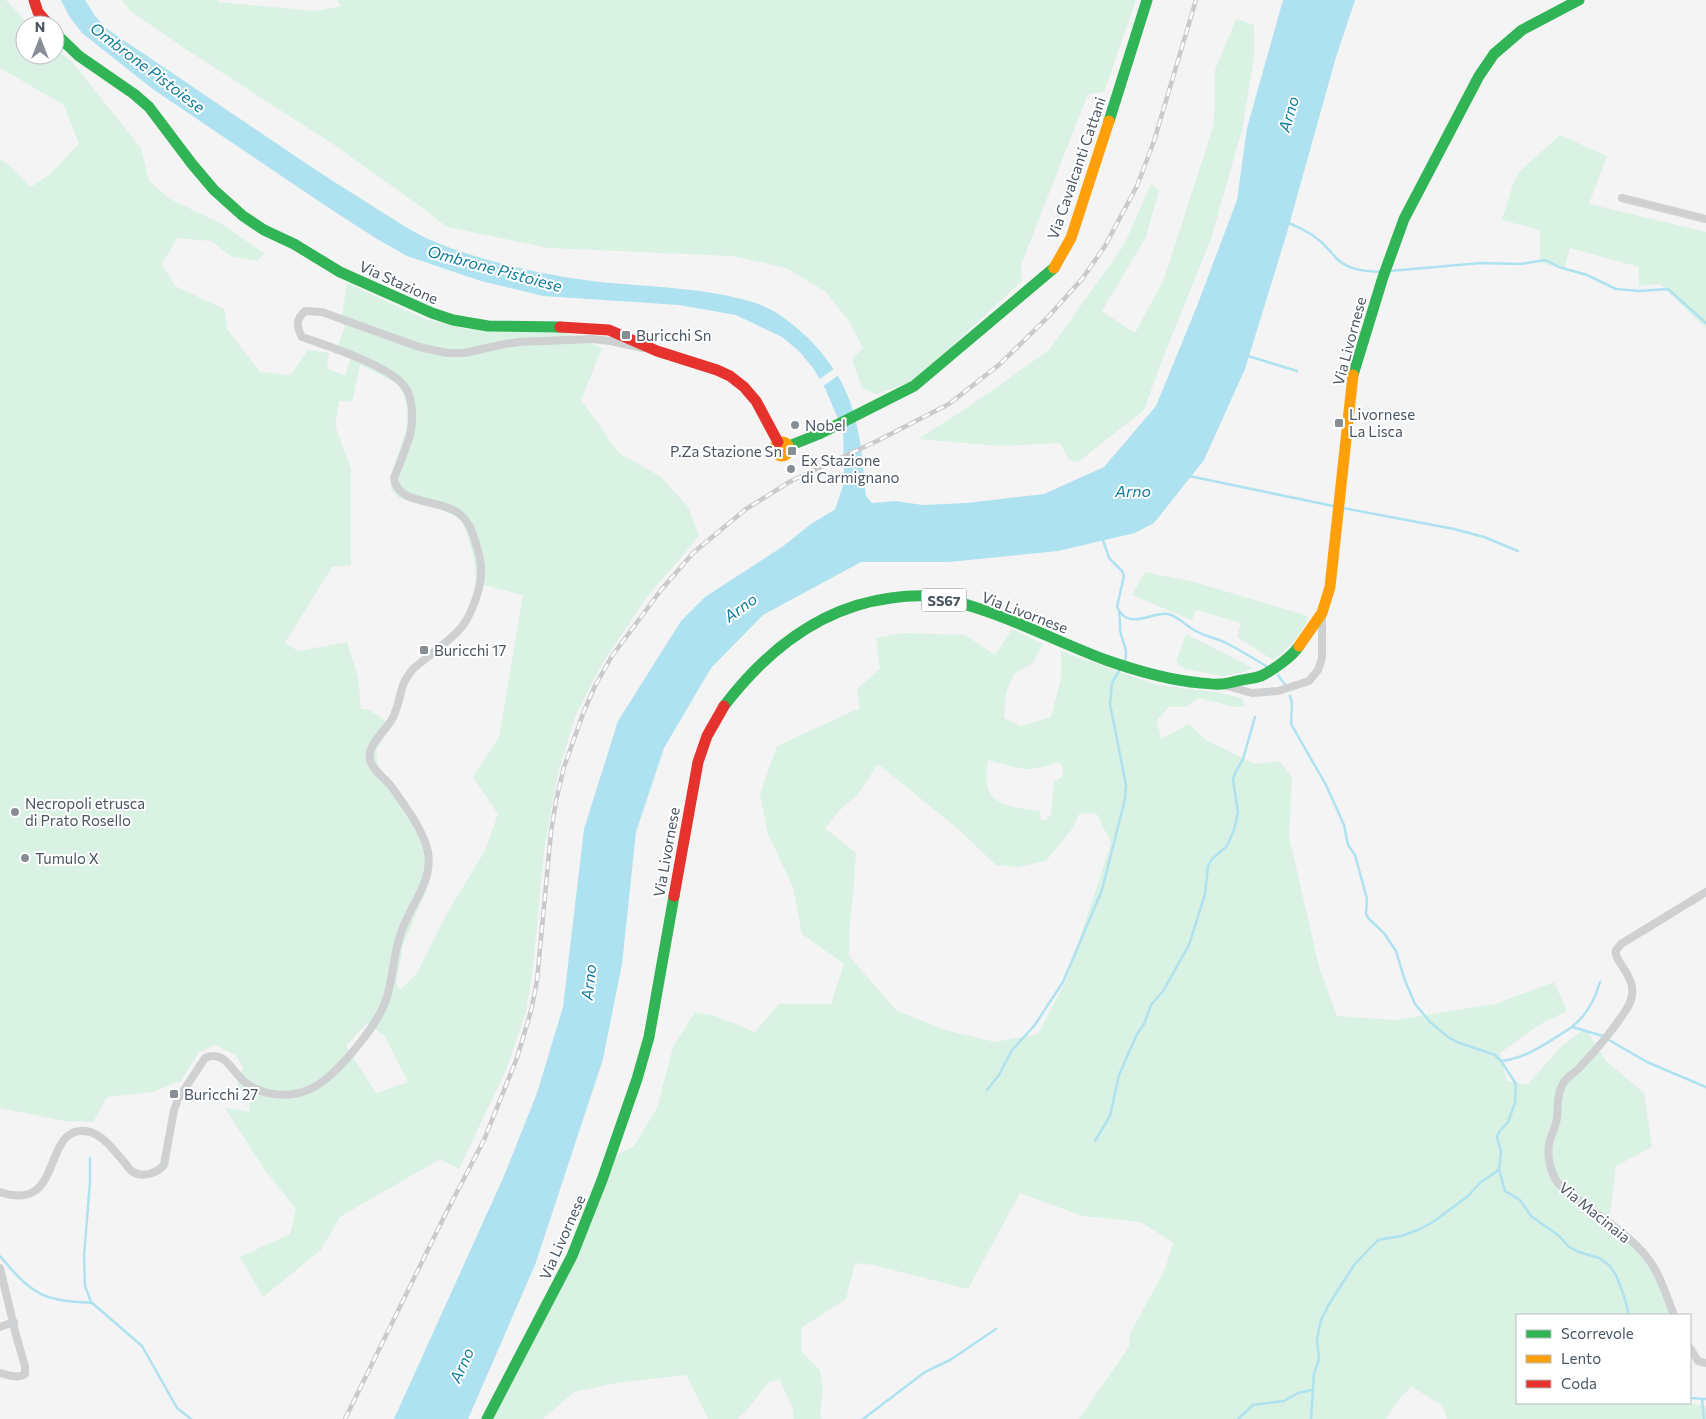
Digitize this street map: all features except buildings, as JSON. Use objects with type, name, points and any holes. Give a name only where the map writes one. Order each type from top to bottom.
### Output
[{"type":"main road","points":[[34,0],[41,15]]},
{"type":"main road","name":"Via Cavalcanti Cattani","points":[[846,421],[914,386],[1054,268],[1071,238],[1079,215],[1147,0]]},
{"type":"main road","name":"Via Livornese","points":[[487,1419],[566,1269],[592,1210],[643,1064],[694,779],[701,752],[713,724],[731,696],[756,668],[813,623],[842,608],[874,599],[906,596],[934,597],[1005,618],[1060,642],[1150,675],[1175,681],[1210,686],[1237,684],[1260,677],[1281,665],[1296,652],[1310,635],[1322,612],[1330,587],[1348,407],[1356,361],[1392,249],[1404,220],[1469,94],[1494,54],[1522,30],[1579,0]]},
{"type":"main road","name":"Via Stazione","points":[[65,43],[79,56],[134,94],[149,107],[214,190],[243,216],[264,230],[294,244],[340,272],[432,313],[453,320],[488,326],[574,327],[609,330],[657,351],[717,370],[730,376],[744,387],[756,401],[784,444],[819,434],[846,421]]},
{"type":"street","points":[[1622,198],[1706,218]]},
{"type":"street","points":[[0,1192],[9,1195],[28,1195],[44,1182],[62,1144],[73,1132],[80,1131],[87,1131],[102,1138],[133,1172],[150,1174],[158,1171],[164,1165],[174,1110],[178,1099],[205,1058],[212,1055],[220,1057],[227,1062],[246,1084],[267,1092],[286,1095],[308,1090],[336,1070],[372,1026],[386,1000],[402,929],[426,881],[428,854],[424,838],[391,785],[376,771],[370,760],[370,753],[391,721],[403,684],[413,669],[460,629],[467,619],[479,587],[481,570],[474,538],[464,518],[454,510],[440,504],[412,498],[403,494],[395,486],[394,478],[411,432],[412,420],[408,393],[404,385],[387,371],[302,337],[297,323],[300,315],[305,310],[322,312],[419,347],[447,353],[465,353],[491,346],[519,342],[592,339],[657,351]]},
{"type":"street","points":[[1221,685],[1252,693],[1278,691],[1309,681],[1318,670],[1322,658],[1322,612]]},
{"type":"street","name":"Via Macinaia","points":[[1674,1314],[1663,1284],[1645,1255],[1630,1240],[1558,1184],[1552,1175],[1549,1160],[1549,1141],[1557,1121],[1557,1102],[1564,1082],[1574,1074],[1605,1040],[1628,1007],[1633,988],[1630,976],[1616,956],[1616,950],[1621,944],[1706,892]]},
{"type":"street","points":[[0,1268],[25,1366],[25,1374],[23,1376],[14,1376],[0,1373]]},
{"type":"street","points":[[0,1327],[14,1322]]},
{"type":"street","points":[[1691,1350],[1698,1361],[1706,1364]]},
{"type":"green space","points":[[0,0],[6,0],[20,15],[15,15],[15,65],[65,65],[65,56],[73,63],[141,148],[149,181],[170,199],[222,224],[265,254],[257,261],[232,257],[211,241],[177,238],[162,264],[175,286],[224,309],[227,329],[260,372],[291,375],[308,350],[329,353],[327,368],[345,376],[353,352],[338,346],[345,326],[341,322],[347,283],[425,319],[466,329],[562,331],[602,348],[581,400],[619,453],[661,477],[688,507],[699,536],[647,597],[602,664],[575,717],[558,773],[545,843],[533,966],[526,1012],[506,1070],[459,1169],[440,1159],[340,1217],[321,1250],[263,1297],[240,1257],[290,1234],[296,1209],[264,1169],[225,1108],[249,1112],[250,1099],[237,1085],[243,1068],[236,1055],[215,1045],[199,1052],[181,1081],[153,1092],[107,1097],[93,1122],[65,1121],[0,1108],[0,159],[9,165],[31,187],[49,175],[79,144],[64,105],[0,68]],"holes":[[[360,365],[397,383],[404,395],[407,410],[406,431],[391,475],[391,490],[399,498],[436,507],[461,519],[472,550],[476,583],[523,595],[499,737],[473,777],[498,814],[486,849],[449,910],[417,973],[400,990],[396,984],[403,945],[429,884],[432,852],[422,826],[378,768],[376,751],[392,724],[367,709],[361,709],[358,677],[347,642],[298,651],[285,643],[332,567],[351,565],[351,469],[335,425],[339,401],[352,402]],[[367,1023],[384,1035],[408,1082],[376,1093],[346,1046]]]},
{"type":"green space","points":[[122,0],[218,0],[218,2],[316,11],[341,6],[337,0],[1136,0],[1104,92],[1088,94],[1021,265],[1022,281],[914,381],[876,394],[862,388],[852,359],[863,348],[849,321],[825,291],[784,267],[731,256],[549,248],[447,227],[336,146],[184,48],[129,10]]},
{"type":"green space","points":[[1236,19],[1254,25],[1254,59],[1242,130],[1211,239],[1144,410],[1078,462],[1068,459],[1060,443],[999,446],[918,439],[967,408],[1049,350],[1124,245],[1151,184],[1159,190],[1146,237],[1102,311],[1135,333],[1164,279],[1214,124],[1215,70]]},
{"type":"green space","points":[[1560,135],[1607,156],[1589,204],[1706,232],[1706,328],[1660,284],[1639,286],[1639,267],[1570,248],[1564,269],[1540,262],[1540,230],[1502,220],[1512,187],[1519,172]]},
{"type":"green space","points":[[1145,572],[1194,582],[1308,616],[1298,636],[1290,646],[1273,660],[1237,637],[1241,623],[1196,610],[1192,620],[1132,595]]},
{"type":"green space","points":[[1012,629],[1043,644],[1033,663],[1014,674],[1006,693],[1004,718],[1021,726],[1051,717],[1061,678],[1061,651],[1157,685],[1217,692],[1242,698],[1245,707],[1235,707],[1199,698],[1185,707],[1169,707],[1157,720],[1161,739],[1189,724],[1206,740],[1255,764],[1280,761],[1292,778],[1289,836],[1319,967],[1337,1016],[1394,1020],[1495,1004],[1554,982],[1567,1011],[1537,1026],[1500,1053],[1507,1081],[1527,1085],[1561,1047],[1585,1028],[1606,1061],[1644,1093],[1652,1147],[1616,1166],[1609,1223],[1645,1255],[1674,1314],[1516,1314],[1516,1404],[1691,1403],[1706,1406],[1706,1419],[1447,1419],[1443,1406],[1412,1387],[1400,1398],[1386,1419],[1079,1419],[1129,1347],[1130,1334],[1165,1269],[1173,1243],[1141,1222],[1082,1216],[1020,1193],[968,1289],[873,1265],[855,1263],[846,1299],[801,1328],[801,1351],[820,1370],[823,1387],[820,1415],[822,1419],[793,1419],[793,1409],[780,1380],[770,1381],[737,1419],[708,1419],[686,1375],[616,1383],[574,1392],[543,1419],[493,1419],[616,1156],[634,1146],[657,1108],[673,1047],[695,1012],[713,1015],[755,1032],[779,1004],[831,1004],[844,964],[802,934],[793,887],[768,834],[760,794],[777,746],[860,708],[857,689],[880,669],[876,638],[903,633],[965,635],[995,655]],"holes":[[[988,760],[1030,769],[1056,762],[1061,764],[1063,769],[1062,777],[1054,782],[1051,814],[1046,820],[1041,820],[1040,811],[1005,804],[991,795],[986,775]],[[878,764],[957,828],[996,865],[1016,867],[1046,861],[1073,828],[1079,814],[1096,813],[1111,843],[1066,981],[1038,1034],[995,1042],[945,1030],[896,1010],[849,956],[849,931],[856,853],[825,828],[838,812],[858,794]]]},
{"type":"green space","points":[[1186,634],[1253,668],[1244,672],[1223,676],[1185,669],[1176,662]]},
{"type":"water","name":"Arno","points":[[61,0],[85,0],[95,16],[107,29],[317,171],[428,239],[471,255],[541,273],[610,283],[724,295],[747,300],[774,311],[808,338],[824,356],[837,374],[846,392],[858,430],[866,496],[872,503],[895,501],[923,505],[967,503],[1044,494],[1104,467],[1156,406],[1197,306],[1237,200],[1247,128],[1283,0],[1355,0],[1336,57],[1286,236],[1245,369],[1204,460],[1154,523],[1135,533],[1058,551],[949,562],[861,562],[763,615],[711,668],[664,748],[636,832],[622,964],[603,1059],[535,1265],[468,1419],[394,1419],[504,1176],[537,1093],[563,1007],[584,829],[618,721],[681,621],[705,597],[782,547],[811,524],[834,510],[843,486],[843,431],[825,388],[813,368],[799,351],[782,337],[736,315],[679,305],[543,296],[481,281],[407,256],[332,210],[154,90],[82,33],[69,16]]},
{"type":"pier","points":[[835,368],[840,374],[822,387],[817,381]]},
{"type":"waterway","points":[[1286,222],[1316,238],[1346,265],[1362,270],[1380,272]]},
{"type":"waterway","points":[[1390,271],[1481,263],[1521,264],[1545,260],[1559,267],[1587,275],[1616,289],[1639,291],[1668,289],[1706,323]]},
{"type":"waterway","points":[[1248,356],[1297,371]]},
{"type":"waterway","points":[[1189,476],[1333,506]]},
{"type":"waterway","points":[[1343,508],[1454,529],[1484,537],[1518,551]]},
{"type":"waterway","points":[[1103,540],[1109,558],[1122,571],[1124,576],[1117,607],[1122,614],[1134,619],[1162,614],[1172,615],[1198,632],[1226,643],[1266,666]]},
{"type":"waterway","points":[[1119,612],[1121,633],[1126,653],[1124,662]]},
{"type":"waterway","points":[[987,1090],[999,1075],[1012,1050],[1034,1026],[1063,982],[1102,890],[1125,799],[1126,785],[1110,704],[1112,683],[1119,671]]},
{"type":"waterway","points":[[1278,675],[1286,686]]},
{"type":"waterway","points":[[1290,696],[1292,703],[1291,724],[1326,785],[1344,825],[1348,845],[1355,855],[1367,899],[1366,914],[1384,933],[1396,951],[1404,978],[1415,1004],[1430,1022],[1448,1037],[1495,1055],[1516,1084],[1515,1103],[1508,1122],[1497,1137],[1501,1152],[1499,1169],[1505,1191],[1520,1200],[1531,1216],[1559,1236],[1569,1247],[1599,1258],[1609,1265],[1616,1275],[1629,1314]]},
{"type":"waterway","points":[[1095,1141],[1110,1116],[1119,1075],[1137,1034],[1144,1024],[1151,1005],[1163,991],[1189,945],[1205,894],[1208,866],[1212,859],[1227,846],[1234,830],[1238,812],[1233,780],[1243,759],[1255,717]]},
{"type":"waterway","points":[[1573,1026],[1590,1006],[1600,982]]},
{"type":"waterway","points":[[1502,1061],[1530,1052],[1572,1027],[1603,1036]]},
{"type":"waterway","points":[[1609,1040],[1647,1062],[1706,1087]]},
{"type":"waterway","points":[[90,1158],[84,1256],[85,1286],[91,1302],[142,1346],[177,1408],[191,1419]]},
{"type":"waterway","points":[[1311,1419],[1314,1374],[1319,1359],[1317,1339],[1321,1320],[1354,1265],[1378,1240],[1401,1236],[1433,1222],[1468,1196],[1481,1182],[1499,1169]]},
{"type":"waterway","points":[[0,1256],[25,1283],[39,1293],[60,1300],[92,1303]]},
{"type":"waterway","points":[[863,1419],[925,1372],[950,1360],[996,1329]]},
{"type":"waterway","points":[[1238,1419],[1253,1405],[1284,1401],[1298,1393],[1312,1390]]},
{"type":"waterway","points":[[1691,1398],[1706,1399]]},
{"type":"waterway","points":[[1702,1399],[1704,1419]]},
{"type":"railway","points":[[345,1419],[484,1140],[517,1058],[531,1011],[537,981],[551,832],[564,767],[584,711],[595,686],[612,656],[661,590],[693,553],[746,509],[791,481],[877,441],[949,404],[1000,364],[1048,317],[1082,279],[1105,246],[1137,186],[1154,141],[1196,0]]},
{"type":"traffic: fast","points":[[1109,121],[1147,0]]},
{"type":"traffic: fast","points":[[1353,375],[1383,277],[1404,219],[1479,76],[1494,54],[1522,30],[1579,0]]},
{"type":"traffic: fast","points":[[65,43],[79,56],[134,94],[149,107],[214,190],[243,216],[264,230],[294,244],[340,272],[432,313],[453,320],[488,326],[560,327]]},
{"type":"traffic: fast","points":[[789,446],[819,434],[914,386],[1054,268]]},
{"type":"traffic: fast","points":[[724,706],[740,686],[777,650],[818,622],[841,611],[865,603],[919,595],[958,602],[980,609],[1118,664],[1189,682],[1223,684],[1261,676],[1282,663],[1299,646]]},
{"type":"traffic: fast","points":[[487,1419],[572,1256],[602,1180],[637,1079],[649,1037],[674,896]]},
{"type":"traffic: slow","points":[[1054,268],[1071,238],[1109,121]]},
{"type":"traffic: slow","points":[[1299,646],[1322,613],[1330,587],[1353,375]]},
{"type":"traffic: slow","points":[[779,442],[785,442],[789,449],[785,456],[779,456],[775,452],[775,446],[779,442]]},
{"type":"traffic: jam","points":[[34,0],[41,15]]},
{"type":"traffic: jam","points":[[560,327],[609,330],[657,351],[730,376],[744,387],[756,401],[778,442]]},
{"type":"traffic: jam","points":[[674,896],[698,762],[707,736],[724,706]]},
{"type":"place","name":"Buricchi Sn","points":[[626,335]]},
{"type":"place","name":"Livornese La Lisca","points":[[1339,423]]},
{"type":"place","name":"Nobel","points":[[795,425]]},
{"type":"place","name":"P.Za Stazione Sn","points":[[792,451]]},
{"type":"place","name":"Ex Stazione di Carmignano","points":[[791,469]]},
{"type":"place","name":"Buricchi 17","points":[[424,650]]},
{"type":"place","name":"Necropoli etrusca di Prato Rosello","points":[[15,812]]},
{"type":"place","name":"Tumulo X","points":[[25,858]]},
{"type":"place","name":"Buricchi 27","points":[[174,1094]]},
{"type":"water label","name":"Ombrone Pistoiese","points":[[148,67]]},
{"type":"water label","name":"Ombrone Pistoiese","points":[[495,268]]}]
